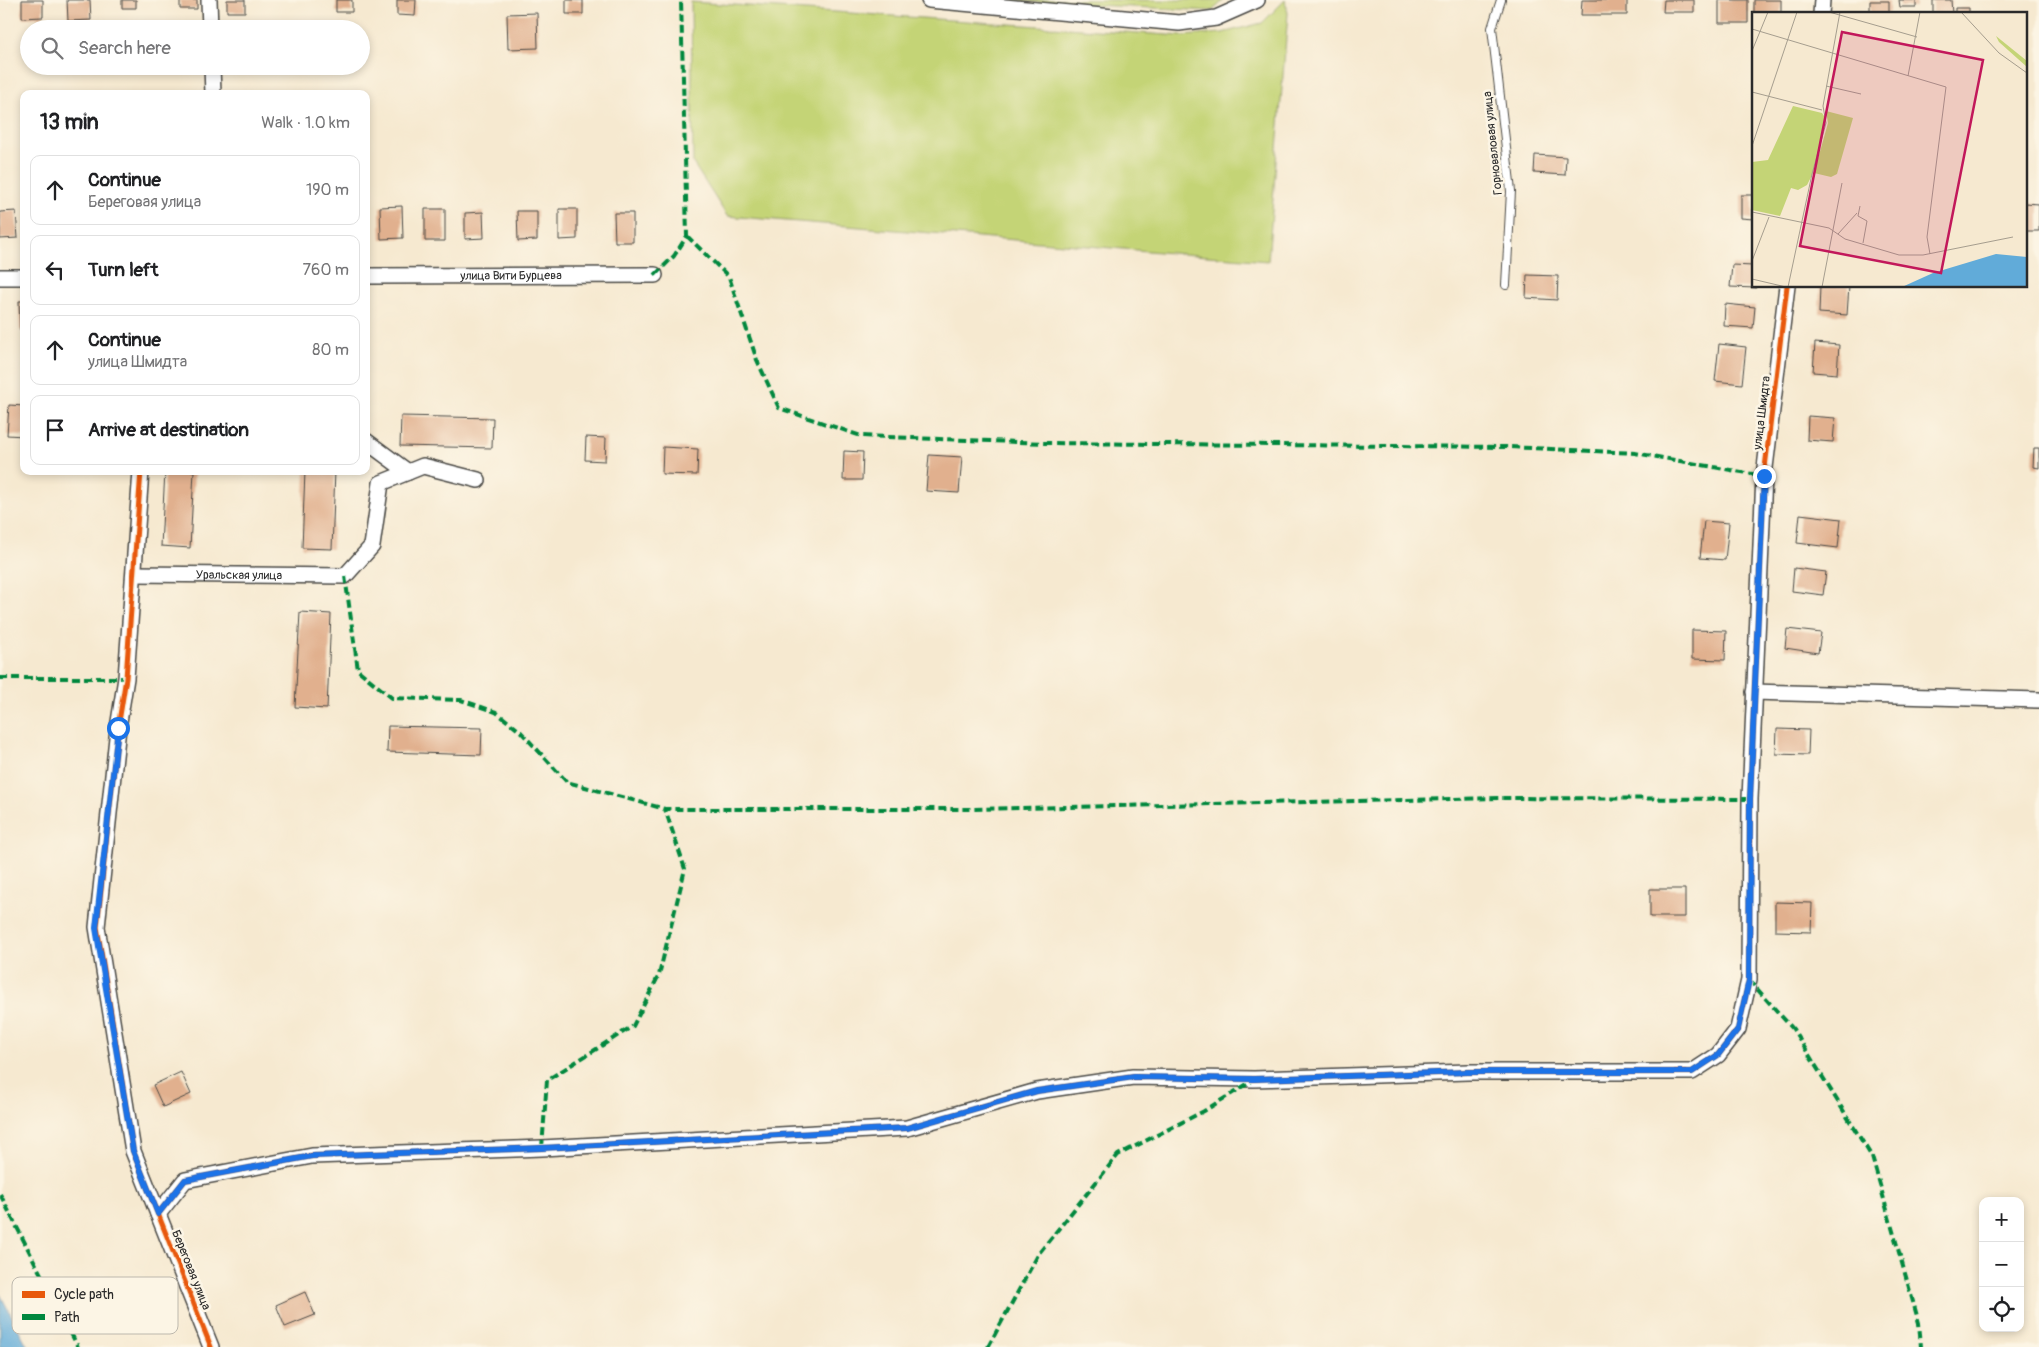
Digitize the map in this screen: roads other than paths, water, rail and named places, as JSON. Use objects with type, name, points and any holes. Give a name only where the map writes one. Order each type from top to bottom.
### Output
[{"type":"street","points":[[209,0],[210,20]]},
{"type":"street","points":[[929,0],[1179,23],[1216,18],[1257,0]]},
{"type":"street","points":[[212,75],[213,90]]},
{"type":"street","name":"улица Вити Бурцева","points":[[370,276],[656,275]]},
{"type":"street","points":[[0,277],[20,277]]},
{"type":"street","name":"улица Шмидта","points":[[158,1214],[185,1180],[312,1156],[542,1148],[907,1128],[1037,1091],[1134,1077],[1254,1079],[1468,1072],[1692,1072],[1718,1055],[1738,1029],[1749,980],[1750,799],[1764,476],[1788,288]]},
{"type":"street","points":[[370,444],[408,472],[423,466],[478,480]]},
{"type":"street","name":"Уральская улица","points":[[134,574],[345,576],[372,546],[381,484],[408,472]]},
{"type":"street","name":"Береговая улица","points":[[140,475],[126,678],[118,728],[96,928],[133,1151],[210,1347]]},
{"type":"street","points":[[1754,692],[2039,700]]},
{"type":"lane","name":"Горноваловая улица","points":[[1501,0],[1492,28],[1511,191],[1506,285]]},
{"type":"water","points":[[0,1294],[12,1317],[12,1334],[21,1334],[28,1347],[0,1347]]}]
